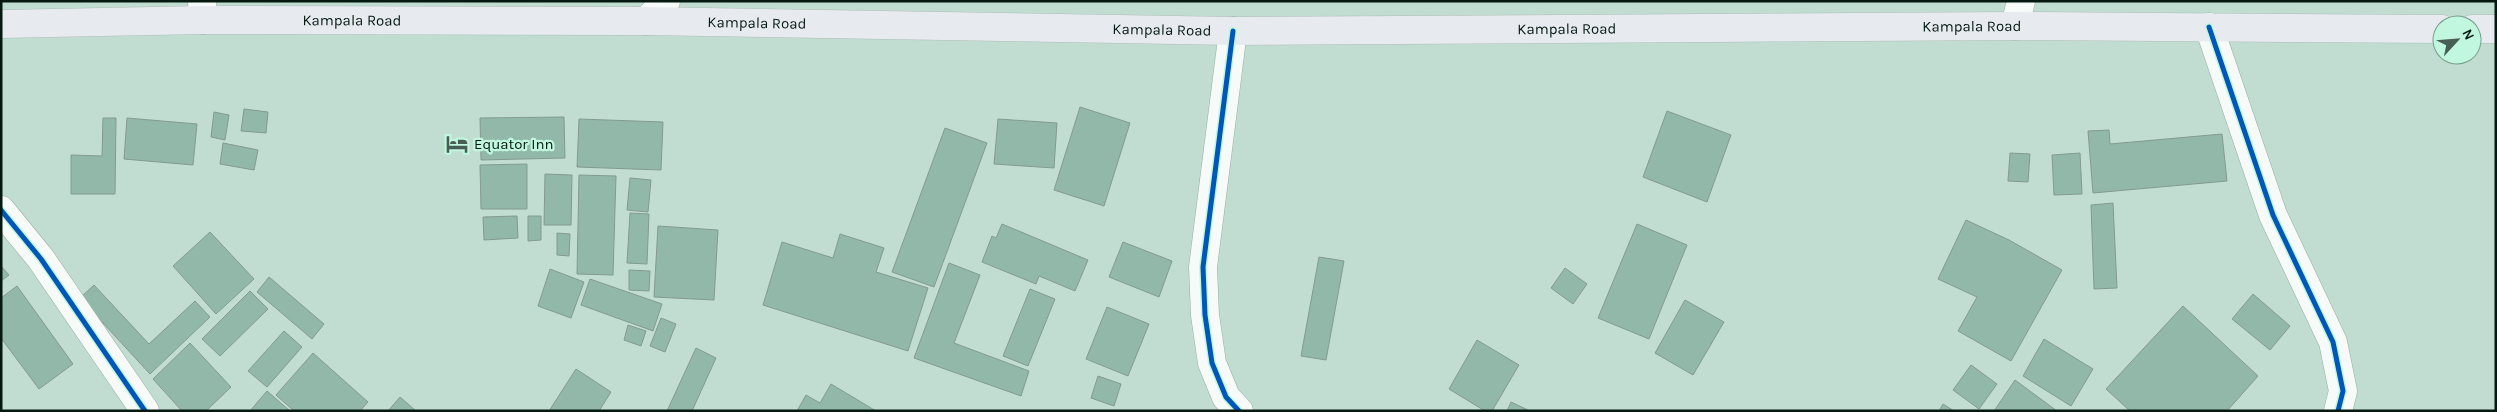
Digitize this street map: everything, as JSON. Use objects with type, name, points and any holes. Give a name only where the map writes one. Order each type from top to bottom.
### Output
[{"type":"main road","name":"Kampala Road","points":[[1,24],[202,11],[1233,31],[2018,14],[2209,27],[2432,28]]},
{"type":"main road","points":[[2482,29],[2496,29]]},
{"type":"street","points":[[646,20],[666,1]]},
{"type":"street","points":[[2209,27],[2273,215],[2333,342],[2343,391],[2338,411]]},
{"type":"street","points":[[1233,31],[1204,267],[1205,314],[1212,363],[1226,397],[1239,411]]},
{"type":"street","points":[[1,210],[41,259],[145,411]]},
{"type":"building","points":[[1080,107],[1130,123],[1104,206],[1054,190]]},
{"type":"building","points":[[244,109],[268,112],[266,133],[241,131]]},
{"type":"building","points":[[1667,111],[1731,135],[1707,202],[1643,177]]},
{"type":"building","points":[[214,112],[229,115],[225,140],[211,137]]},
{"type":"building","points":[[564,117],[565,158],[481,160],[480,118]]},
{"type":"building","points":[[103,118],[116,118],[115,194],[71,194],[71,155],[102,156]]},
{"type":"building","points":[[127,118],[197,124],[193,165],[124,159]]},
{"type":"building","points":[[579,119],[663,122],[661,170],[577,167]]},
{"type":"building","points":[[998,119],[1057,123],[1054,168],[994,164]]},
{"type":"building","points":[[945,128],[987,143],[934,287],[892,272]]},
{"type":"building","points":[[2109,130],[2110,144],[2222,134],[2227,181],[2093,193],[2088,131]]},
{"type":"building","points":[[223,143],[258,150],[254,170],[220,164]]},
{"type":"building","points":[[2010,153],[2030,154],[2028,182],[2008,181]]},
{"type":"building","points":[[2080,153],[2082,194],[2054,195],[2052,155]]},
{"type":"building","points":[[527,164],[527,209],[481,209],[480,165]]},
{"type":"building","points":[[545,174],[572,175],[571,225],[544,225]]},
{"type":"building","points":[[579,175],[616,176],[613,275],[577,274]]},
{"type":"building","points":[[630,178],[651,180],[648,212],[627,210]]},
{"type":"building","points":[[2113,203],[2117,288],[2094,289],[2091,205]]},
{"type":"building","points":[[630,213],[649,214],[647,264],[627,263]]},
{"type":"building","points":[[517,216],[518,238],[484,240],[483,217]]},
{"type":"building","points":[[528,216],[541,216],[541,240],[528,241]]},
{"type":"building","points":[[1966,220],[2009,240],[2062,270],[2011,361],[1958,331],[1977,297],[1938,279]]},
{"type":"building","points":[[1002,224],[1088,260],[1075,291],[1039,276],[1036,284],[982,262],[992,236],[996,238]]},
{"type":"building","points":[[1637,224],[1687,245],[1649,339],[1598,318]]},
{"type":"building","points":[[658,226],[718,230],[714,300],[654,297]]},
{"type":"building","points":[[210,232],[254,279],[216,314],[173,266]]},
{"type":"building","points":[[557,233],[570,234],[569,256],[557,255]]},
{"type":"building","points":[[840,234],[884,248],[876,272],[928,288],[908,351],[763,305],[782,242],[833,258]]},
{"type":"building","points":[[1123,242],[1172,261],[1159,297],[1109,277]]},
{"type":"building","points":[[1319,257],[1344,261],[1326,360],[1301,356]]},
{"type":"building","points":[[949,263],[980,275],[954,343],[1029,371],[1021,396],[914,358]]},
{"type":"building","points":[[1,266],[9,275],[1,281]]},
{"type":"building","points":[[1565,268],[1587,284],[1573,304],[1551,288]]},
{"type":"building","points":[[550,269],[584,282],[571,318],[538,306]]},
{"type":"building","points":[[629,270],[650,271],[649,291],[629,290]]},
{"type":"building","points":[[269,277],[324,324],[312,339],[257,292]]},
{"type":"building","points":[[590,279],[662,304],[653,331],[581,305]]},
{"type":"building","points":[[94,285],[149,344],[195,301],[210,317],[150,374],[80,298]]},
{"type":"building","points":[[17,286],[73,364],[39,389],[1,338],[1,298]]},
{"type":"building","points":[[1030,289],[1055,299],[1028,366],[1003,356]]},
{"type":"building","points":[[250,291],[268,309],[220,356],[202,339]]},
{"type":"building","points":[[2253,294],[2290,326],[2270,350],[2232,319]]},
{"type":"building","points":[[1685,300],[1724,322],[1693,375],[1655,353]]},
{"type":"building","points":[[2183,306],[2258,376],[2227,411],[2130,411],[2106,389]]},
{"type":"building","points":[[1107,307],[1149,324],[1128,376],[1086,359]]},
{"type":"building","points":[[661,318],[676,324],[665,352],[650,346]]},
{"type":"building","points":[[628,325],[646,331],[641,346],[624,340]]},
{"type":"building","points":[[284,331],[302,347],[267,387],[248,371]]},
{"type":"building","points":[[2044,339],[2093,369],[2071,406],[2023,376]]},
{"type":"building","points":[[1477,340],[1519,365],[1492,411],[1485,411],[1449,389]]},
{"type":"building","points":[[190,343],[231,387],[206,411],[182,411],[153,379]]},
{"type":"building","points":[[696,348],[716,358],[692,411],[667,411]]},
{"type":"building","points":[[313,353],[368,402],[360,411],[294,411],[276,395]]},
{"type":"building","points":[[1971,365],[1997,384],[1979,409],[1953,390]]},
{"type":"building","points":[[576,369],[611,392],[599,411],[549,411]]},
{"type":"building","points":[[1098,376],[1121,384],[1114,406],[1091,398]]},
{"type":"building","points":[[2015,380],[2057,411],[1994,411]]},
{"type":"building","points":[[831,384],[876,411],[797,411],[806,395],[820,403]]},
{"type":"building","points":[[267,391],[290,411],[250,411]]},
{"type":"building","points":[[400,397],[416,411],[388,411]]},
{"type":"building","points":[[1511,402],[1530,411],[1507,411]]},
{"type":"building","points":[[1943,404],[1954,411],[1939,411]]},
{"type":"cycle path","points":[[2209,27],[2273,215],[2333,342],[2343,391],[2338,411]]},
{"type":"cycle path","points":[[1233,31],[1203,267],[1205,315],[1212,363],[1226,397],[1239,411]]},
{"type":"cycle path","points":[[1,210],[41,259],[145,411]]},
{"type":"place","name":"Equator Inn","points":[[457,144]]}]
